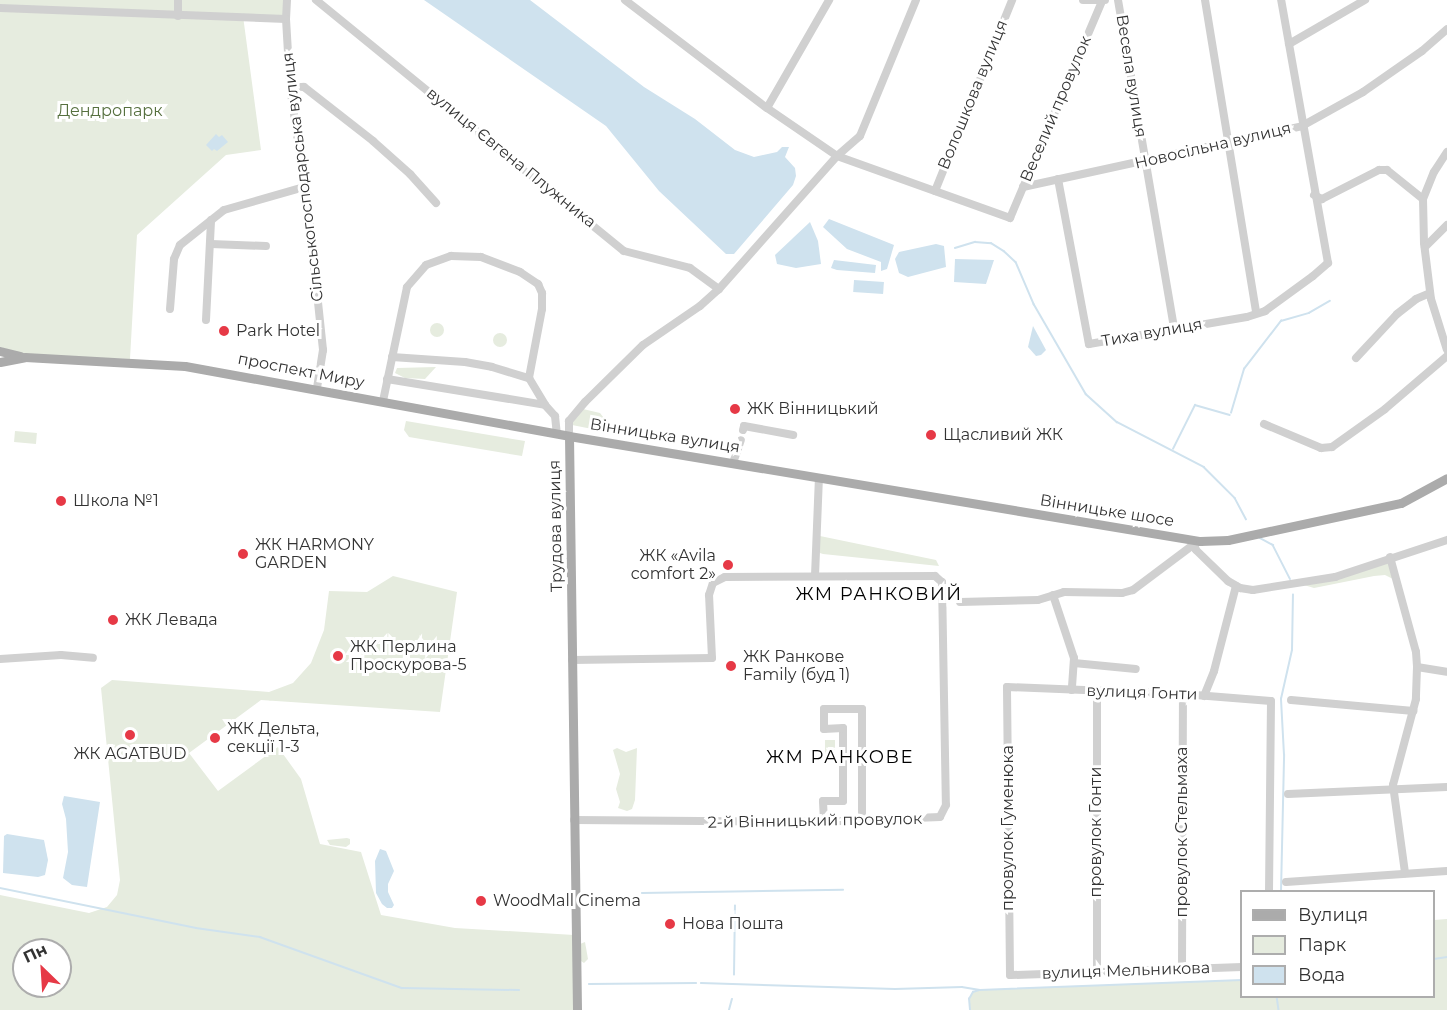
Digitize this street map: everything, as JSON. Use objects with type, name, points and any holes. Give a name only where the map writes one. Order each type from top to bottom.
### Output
[{"type":"main road","name":"проспект Миру","points":[[0,351],[25,357],[161,363],[569,436]]},
{"type":"main road","name":"проспект Миру","points":[[0,362],[25,357]]},
{"type":"main road","name":"Вінницька вулиця","points":[[569,436],[755,467]]},
{"type":"main road","name":"Трудова вулиця","points":[[569,436],[577,1010]]},
{"type":"main road","name":"Вінницьке шосе","points":[[755,467],[1193,543],[1228,540],[1401,503],[1447,478]]},
{"type":"street","points":[[178,0],[178,16]]},
{"type":"street","name":"Сільськогосподарська вулиця","points":[[287,0],[290,86],[322,350],[316,389]]},
{"type":"street","name":"вулиця Євгена Плужника","points":[[316,0],[624,251],[690,268],[719,289]]},
{"type":"street","points":[[625,0],[767,108],[837,156],[935,191]]},
{"type":"street","points":[[767,108],[830,0]]},
{"type":"street","name":"Трудова вулиця","points":[[569,436],[569,422],[643,345],[700,306],[719,289],[837,156],[860,136],[916,0]]},
{"type":"street","name":"Волошкова вулиця","points":[[935,191],[1012,0]]},
{"type":"street","points":[[1083,0],[1104,1]]},
{"type":"street","name":"Весела вулиця","points":[[1118,0],[1174,329]]},
{"type":"street","points":[[1205,0],[1256,314]]},
{"type":"street","points":[[1281,0],[1314,195],[1322,200],[1378,170],[1387,170],[1423,199]]},
{"type":"street","points":[[1289,44],[1365,0]]},
{"type":"street","name":"Веселий провулок","points":[[935,191],[1010,218],[1104,1]]},
{"type":"street","points":[[0,8],[286,19]]},
{"type":"street","name":"Новосільна вулиця","points":[[1023,187],[1302,126],[1363,92],[1422,51],[1447,29]]},
{"type":"street","points":[[290,86],[304,87],[374,141],[410,174],[436,203]]},
{"type":"street","points":[[1447,152],[1434,172],[1423,199],[1430,293],[1447,350]]},
{"type":"street","name":"Тиха вулиця","points":[[1058,179],[1089,344],[1265,311],[1328,263],[1314,195]]},
{"type":"street","points":[[170,309],[175,252],[224,210],[241,203],[304,187]]},
{"type":"street","points":[[206,320],[211,220]]},
{"type":"street","points":[[1425,247],[1447,225]]},
{"type":"street","points":[[211,244],[266,246]]},
{"type":"street","points":[[383,401],[407,287],[418,272],[441,258],[466,255],[481,257],[535,280],[542,293],[542,309],[529,378]]},
{"type":"street","points":[[1356,358],[1397,314],[1416,299],[1430,293]]},
{"type":"street","points":[[1264,424],[1321,448],[1332,447],[1385,409],[1447,356]]},
{"type":"street","points":[[392,357],[486,365],[529,378],[555,416],[557,434]]},
{"type":"street","points":[[387,378],[547,406]]},
{"type":"street","points":[[743,430],[744,426],[793,435]]},
{"type":"street","points":[[733,463],[741,440]]},
{"type":"street","points":[[572,660],[712,658],[709,595],[714,583],[725,577],[815,576],[819,478]]},
{"type":"street","points":[[960,602],[1004,603],[1038,600],[1064,592],[1122,593],[1132,590],[1193,543],[1228,581],[1236,586],[1253,590],[1335,577],[1447,540]]},
{"type":"street","points":[[1390,557],[1416,652],[1417,668],[1414,711],[1398,759],[1394,788],[1405,873]]},
{"type":"street","name":"2-й Вінницький провулок","points":[[574,820],[932,819],[944,813],[942,582],[935,576],[815,576]]},
{"type":"street","points":[[1204,696],[1214,671],[1236,586]]},
{"type":"street","points":[[1053,595],[1074,663],[1072,690]]},
{"type":"street","points":[[0,659],[61,655],[93,658]]},
{"type":"street","points":[[1074,663],[1136,669]]},
{"type":"street","points":[[1417,668],[1447,672]]},
{"type":"street","name":"провулок Гуменюка","points":[[1010,975],[1007,687],[1013,688]]},
{"type":"street","name":"вулиця Гонти","points":[[1013,688],[1183,694],[1271,702],[1269,890]]},
{"type":"street","name":"провулок Гонти","points":[[1097,691],[1097,973]]},
{"type":"street","name":"провулок Стельмаха","points":[[1182,970],[1183,694]]},
{"type":"street","points":[[1291,700],[1414,711]]},
{"type":"street","points":[[824,821],[823,801],[843,801],[843,728],[824,729],[824,709],[862,710],[862,820]]},
{"type":"street","points":[[1288,794],[1447,787]]},
{"type":"street","points":[[1286,882],[1447,871]]},
{"type":"street","name":"вулиця Мельникова","points":[[1010,975],[1240,967]]},
{"type":"green space","name":"Дендропарк","points":[[0,0],[285,0],[283,17],[243,16],[261,150],[226,155],[137,235],[130,359],[26,355],[0,347]]},
{"type":"green space","points":[[434,323],[440,323],[444,330],[440,337],[434,337],[430,333],[430,327]]},
{"type":"green space","points":[[497,333],[503,333],[507,340],[503,347],[497,347],[493,343],[493,337]]},
{"type":"green space","points":[[436,367],[425,379],[405,378],[395,373],[397,368]]},
{"type":"green space","points":[[583,409],[600,413],[607,422],[620,428],[641,428],[647,433],[648,440],[572,425],[571,422]]},
{"type":"green space","points":[[406,421],[525,441],[522,456],[409,437],[404,430]]},
{"type":"green space","points":[[15,431],[37,433],[36,444],[14,442]]},
{"type":"green space","points":[[820,536],[936,560],[939,566],[823,554],[820,553]]},
{"type":"green space","points":[[1384,561],[1390,564],[1393,579],[1385,575],[1314,588],[1304,585]]},
{"type":"green space","points":[[393,576],[457,592],[440,712],[261,700],[189,753],[218,791],[278,747],[301,779],[320,844],[361,852],[381,915],[455,928],[574,935],[575,1010],[0,1010],[0,895],[89,913],[107,907],[117,895],[120,880],[101,688],[112,680],[269,692],[293,683],[311,663],[324,630],[329,591],[367,592]]},
{"type":"green space","points":[[825,740],[835,740],[835,756],[825,756]]},
{"type":"green space","points":[[617,748],[626,752],[637,748],[635,800],[632,809],[627,811],[618,808],[620,802],[616,789],[620,774],[613,750]]},
{"type":"green space","points":[[350,839],[350,844],[346,847],[330,845],[327,840]]},
{"type":"green space","points":[[1447,919],[1447,1010],[970,1010],[969,999],[973,992],[980,990],[1240,980],[1240,998],[1435,998],[1435,920]]},
{"type":"green space","points":[[585,942],[588,959],[584,963],[581,961],[580,944]]},
{"type":"water","points":[[424,0],[530,0],[644,87],[695,119],[735,150],[754,157],[777,152],[782,147],[789,147],[785,157],[795,168],[796,176],[793,185],[734,254],[726,254],[659,191],[606,126]]},
{"type":"water","points":[[216,134],[219,137],[222,135],[228,142],[217,151],[214,149],[212,151],[206,145]]},
{"type":"water","points":[[829,219],[894,245],[887,269],[881,271],[881,262],[847,249],[823,227]]},
{"type":"water","points":[[810,222],[818,241],[821,264],[796,268],[777,264],[775,255]]},
{"type":"water","points":[[936,244],[944,246],[946,267],[908,277],[899,273],[895,259],[899,252]]},
{"type":"water","points":[[955,259],[994,260],[986,284],[954,282]]},
{"type":"water","points":[[834,260],[876,265],[875,273],[837,270],[831,268]]},
{"type":"water","points":[[854,280],[884,282],[883,294],[853,292]]},
{"type":"water","points":[[1033,326],[1046,350],[1036,356],[1028,347]]},
{"type":"water","points":[[64,796],[100,802],[87,887],[72,885],[63,878],[68,852],[66,819],[62,804]]},
{"type":"water","points":[[7,834],[44,840],[48,860],[45,875],[38,877],[3,873],[4,836]]},
{"type":"water","points":[[380,849],[386,851],[394,871],[388,884],[388,892],[394,905],[392,908],[387,908],[382,904],[376,893],[375,861]]},
{"type":"waterway","points":[[955,248],[975,242],[991,243],[1016,262],[1034,304],[1086,394],[1117,422],[1204,467],[1235,498],[1246,519]]},
{"type":"waterway","points":[[1231,413],[1244,369],[1281,321],[1309,313],[1330,301]]},
{"type":"waterway","points":[[1173,449],[1195,405],[1230,415]]},
{"type":"waterway","points":[[1260,538],[1273,545],[1290,579]]},
{"type":"waterway","points":[[1281,890],[1284,755],[1281,699],[1292,650],[1293,595]]},
{"type":"waterway","points":[[0,888],[196,928],[260,937],[402,988],[519,990]]},
{"type":"waterway","points":[[642,893],[843,890]]},
{"type":"waterway","points":[[734,975],[735,906]]},
{"type":"waterway","points":[[1435,959],[1447,957]]},
{"type":"waterway","points":[[701,983],[895,989],[962,987],[980,990],[1240,980]]},
{"type":"waterway","points":[[589,984],[696,983]]},
{"type":"waterway","points":[[970,1010],[969,999],[973,992],[979,990]]},
{"type":"waterway","points":[[1277,998],[1279,1010]]},
{"type":"waterway","points":[[729,1010],[732,999]]},
{"type":"place","name":"Park Hotel","points":[[224,331]]},
{"type":"place","name":"ЖК Вінницький","points":[[735,409]]},
{"type":"place","name":"Щасливий ЖК","points":[[931,435]]},
{"type":"place","name":"Школа №1","points":[[61,501]]},
{"type":"place","name":"ЖК HARMONY GARDEN","points":[[243,554]]},
{"type":"place","name":"ЖК «Avila comfort 2»","points":[[728,565]]},
{"type":"place","name":"ЖК Левада","points":[[113,620]]},
{"type":"place","name":"ЖК Перлина Проскурова-5","points":[[338,656]]},
{"type":"place","name":"ЖК Ранкове Family (буд 1)","points":[[731,666]]},
{"type":"place","name":"ЖК AGATBUD","points":[[130,735]]},
{"type":"place","name":"ЖК Дельта, секції 1-3","points":[[215,738]]},
{"type":"place","name":"WoodMall Cinema","points":[[481,901]]},
{"type":"place","name":"Нова Пошта","points":[[670,924]]},
{"type":"district","name":"ЖМ РАНКОВИЙ","points":[[879,594]]},
{"type":"district","name":"ЖМ РАНКОВЕ","points":[[840,757]]}]
